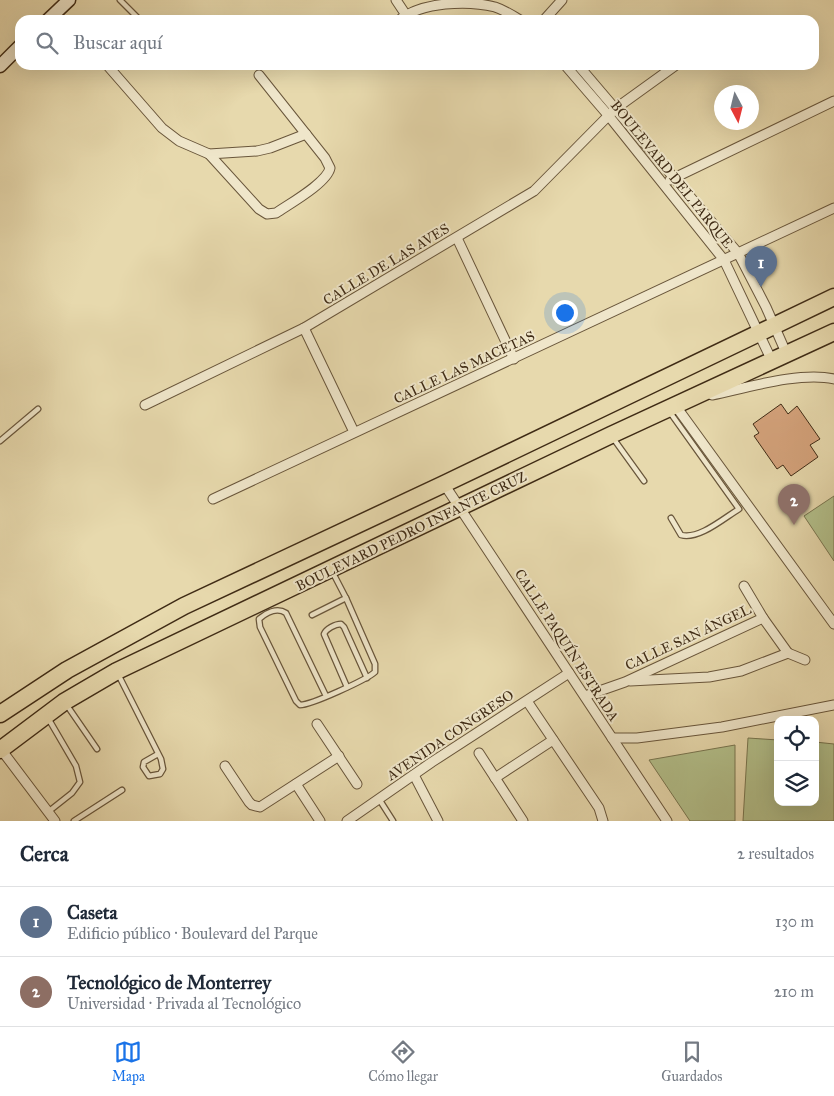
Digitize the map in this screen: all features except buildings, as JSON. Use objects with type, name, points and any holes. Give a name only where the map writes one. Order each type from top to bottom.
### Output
[{"type":"highway","name":"BOULEVARD PEDRO INFANTE CRUZ","points":[[0,714],[67,670],[184,606],[444,484],[834,296]]},
{"type":"highway","name":"BOULEVARD PEDRO INFANTE CRUZ","points":[[0,749],[64,702],[117,671],[676,404],[834,332]]},
{"type":"main road","points":[[53,15],[69,0]]},
{"type":"main road","points":[[0,66],[15,51]]},
{"type":"street","points":[[396,0],[402,15]]},
{"type":"street","points":[[548,15],[562,0]]},
{"type":"street","points":[[408,15],[436,5],[471,3],[494,7],[510,15]]},
{"type":"street","points":[[111,70],[162,128],[179,141],[209,154],[259,209],[272,214],[313,187],[329,173],[330,168],[306,134],[259,75]]},
{"type":"street","name":"BOULEVARD DEL PARQUE","points":[[570,70],[673,178],[738,254],[773,325],[779,358]]},
{"type":"street","name":"BOULEVARD DEL PARQUE","points":[[582,70],[662,185],[724,260],[758,332],[779,358]]},
{"type":"street","name":"CALLE DE LAS AVES","points":[[145,405],[304,328],[534,191],[612,112],[669,70]]},
{"type":"street","points":[[662,185],[834,101]]},
{"type":"street","points":[[209,154],[257,151],[306,134]]},
{"type":"street","name":"CALLE LAS MACETAS","points":[[213,499],[834,208]]},
{"type":"street","points":[[457,238],[514,359]]},
{"type":"street","points":[[304,328],[354,432]]},
{"type":"street","points":[[834,379],[815,376],[795,378],[676,404],[834,624]]},
{"type":"street","name":"CALLE PAQUÍN ESTRADA","points":[[444,484],[667,821]]},
{"type":"street","points":[[744,586],[764,618]]},
{"type":"street","name":"CALLE SAN ÁNGEL","points":[[585,696],[625,682],[764,618],[788,653],[741,671],[709,677],[625,682]]},
{"type":"street","points":[[788,653],[805,660]]},
{"type":"street","name":"AVENIDA CONGRESO","points":[[347,821],[569,673]]},
{"type":"street","points":[[527,701],[599,808],[602,821]]},
{"type":"street","points":[[612,738],[637,738],[722,727],[834,705]]},
{"type":"street","points":[[317,724],[357,784]]},
{"type":"street","points":[[495,778],[553,740]]},
{"type":"street","points":[[0,749],[55,821]]},
{"type":"street","points":[[479,753],[523,821]]},
{"type":"street","points":[[225,766],[249,802],[256,806],[263,806],[339,756]]},
{"type":"street","points":[[414,775],[438,821]]},
{"type":"street","points":[[296,784],[320,821]]},
{"type":"lane","points":[[120,0],[135,15]]},
{"type":"lane","points":[[671,518],[681,535],[692,536],[702,533],[739,509],[676,404]]},
{"type":"lane","points":[[0,441],[38,409]]},
{"type":"lane","points":[[611,435],[644,481]]},
{"type":"lane","points":[[326,696],[286,613],[277,610],[260,617],[259,622],[297,704],[306,705],[367,678],[374,672],[375,664],[332,569]]},
{"type":"lane","points":[[312,615],[346,598]]},
{"type":"lane","points":[[347,687],[324,634],[326,630],[336,624],[341,624],[344,627],[367,678]]},
{"type":"lane","points":[[117,671],[135,705],[158,754],[163,769],[160,774],[149,776],[143,767],[144,762],[158,754]]},
{"type":"lane","points":[[64,702],[97,749]]},
{"type":"lane","points":[[46,714],[76,766],[80,782],[72,793],[48,812]]},
{"type":"lane","points":[[74,821],[122,790]]},
{"type":"lane","points":[[380,799],[394,821]]},
{"type":"green space","points":[[834,496],[834,561],[804,516]]},
{"type":"green space","points":[[748,738],[774,740],[774,806],[819,806],[819,742],[834,744],[834,821],[743,821]]},
{"type":"green space","points":[[735,745],[735,821],[690,821],[649,760]]},
{"type":"place","name":"Caseta","points":[[761,287]]},
{"type":"place","name":"Tecnológico de Monterrey","points":[[794,525]]}]
